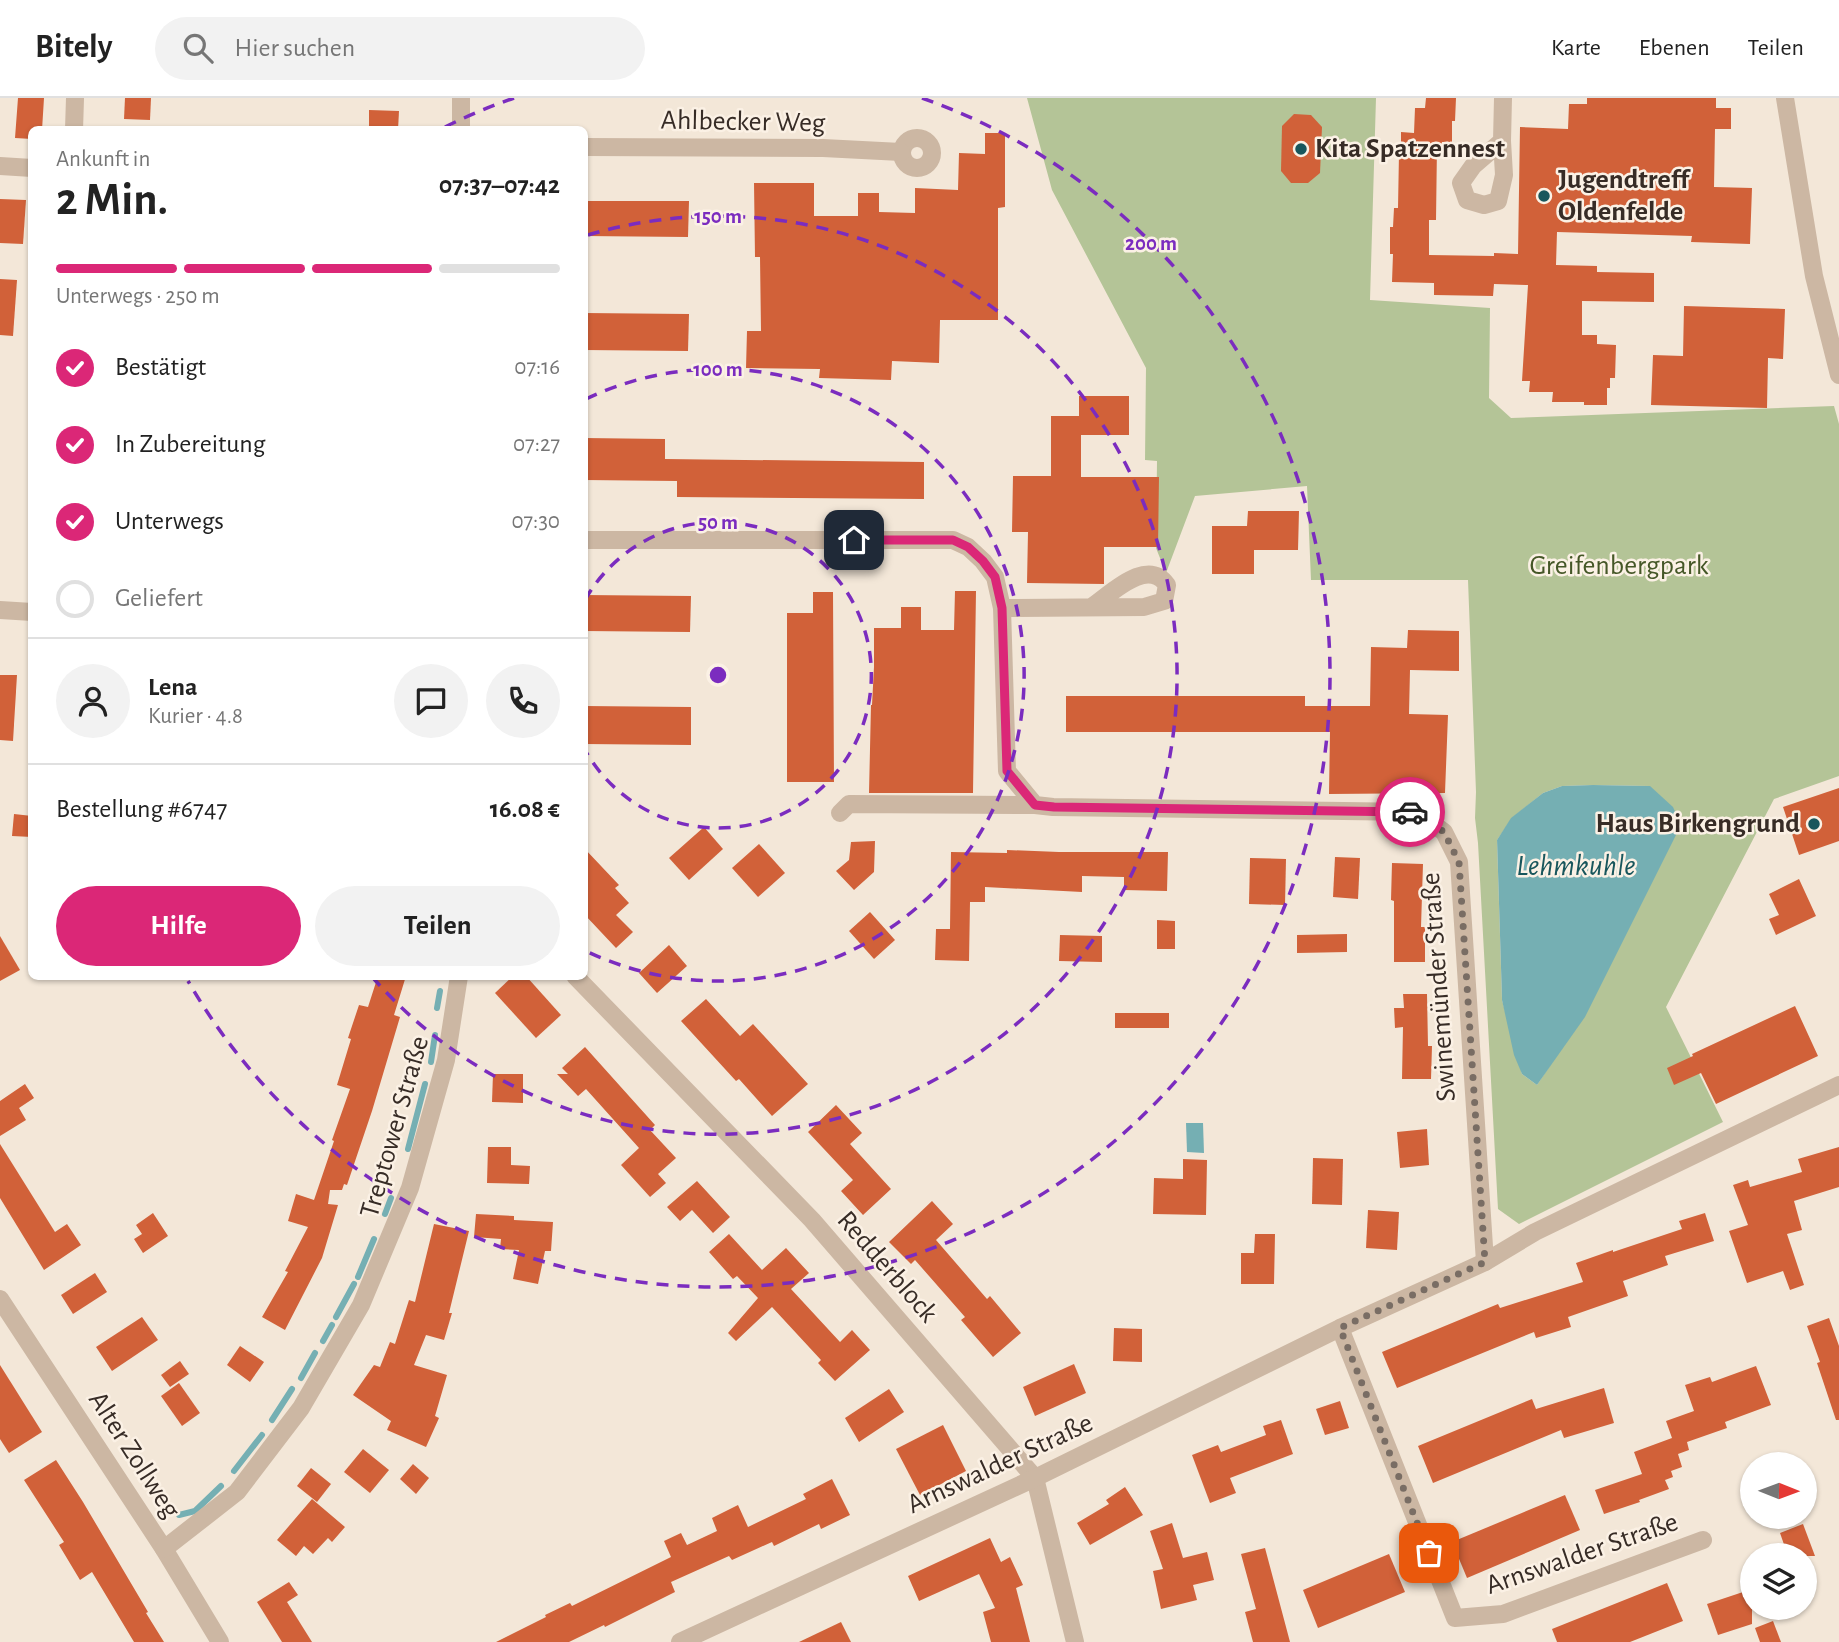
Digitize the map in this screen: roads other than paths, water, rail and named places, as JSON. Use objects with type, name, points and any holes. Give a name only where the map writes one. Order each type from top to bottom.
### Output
[{"type":"street","points":[[74,126],[75,98]]},
{"type":"street","points":[[461,98],[461,126]]},
{"type":"street","points":[[1502,141],[1503,98]]},
{"type":"street","points":[[1785,98],[1814,276],[1839,375]]},
{"type":"street","name":"Ahlbecker Weg","points":[[588,147],[823,148],[901,152]]},
{"type":"street","points":[[0,166],[28,168]]},
{"type":"street","points":[[588,540],[953,540],[968,547],[995,577],[1002,608],[1007,771],[1035,805]]},
{"type":"street","points":[[1002,608],[1093,606]]},
{"type":"street","points":[[0,610],[28,612]]},
{"type":"street","name":"Swinemünder Straße","points":[[841,813],[849,804],[1416,812],[1444,832],[1459,862],[1485,1262]]},
{"type":"street","name":"Treptower Straße","points":[[164,1549],[237,1492],[301,1408],[361,1305],[410,1188],[446,1060],[458,980]]},
{"type":"street","name":"Redderblock","points":[[579,980],[811,1220],[1035,1478],[1075,1642]]},
{"type":"street","name":"Arnswalder Straße","points":[[680,1642],[1035,1478],[1340,1328],[1485,1262],[1535,1232],[1839,1085]]},
{"type":"street","name":"Alter Zollweg","points":[[0,1300],[164,1549],[220,1642]]},
{"type":"street","name":"Arnswalder Straße","points":[[1340,1328],[1455,1618],[1503,1614],[1703,1540]]},
{"type":"water","name":"Lehmkuhle","points":[[1562,786],[1650,786],[1673,807],[1681,825],[1585,1017],[1537,1085],[1522,1074],[1514,1055],[1502,1000],[1497,840],[1511,818],[1543,793]]},
{"type":"water","points":[[1186,1123],[1203,1123],[1204,1153],[1187,1152]]},
{"type":"waterway","points":[[437,1008],[440,991]]},
{"type":"waterway","points":[[431,1062],[435,1035]]},
{"type":"waterway","points":[[408,1149],[425,1084]]},
{"type":"waterway","points":[[385,1214],[391,1198]]},
{"type":"waterway","points":[[358,1277],[374,1239]]},
{"type":"waterway","points":[[336,1317],[354,1284]]},
{"type":"waterway","points":[[323,1341],[332,1325]]},
{"type":"waterway","points":[[301,1378],[315,1353]]},
{"type":"waterway","points":[[272,1420],[292,1389]]},
{"type":"waterway","points":[[234,1471],[262,1435]]},
{"type":"waterway","points":[[179,1515],[195,1511],[221,1486]]},
{"type":"place","name":"Kita Spatzennest","points":[[1301,149]]},
{"type":"place","name":"Jugendtreff Oldenfelde","points":[[1544,196]]},
{"type":"place","name":"Haus Birkengrund","points":[[1814,824]]},
{"type":"park label","name":"Greifenbergpark","points":[[1619,566]]}]
